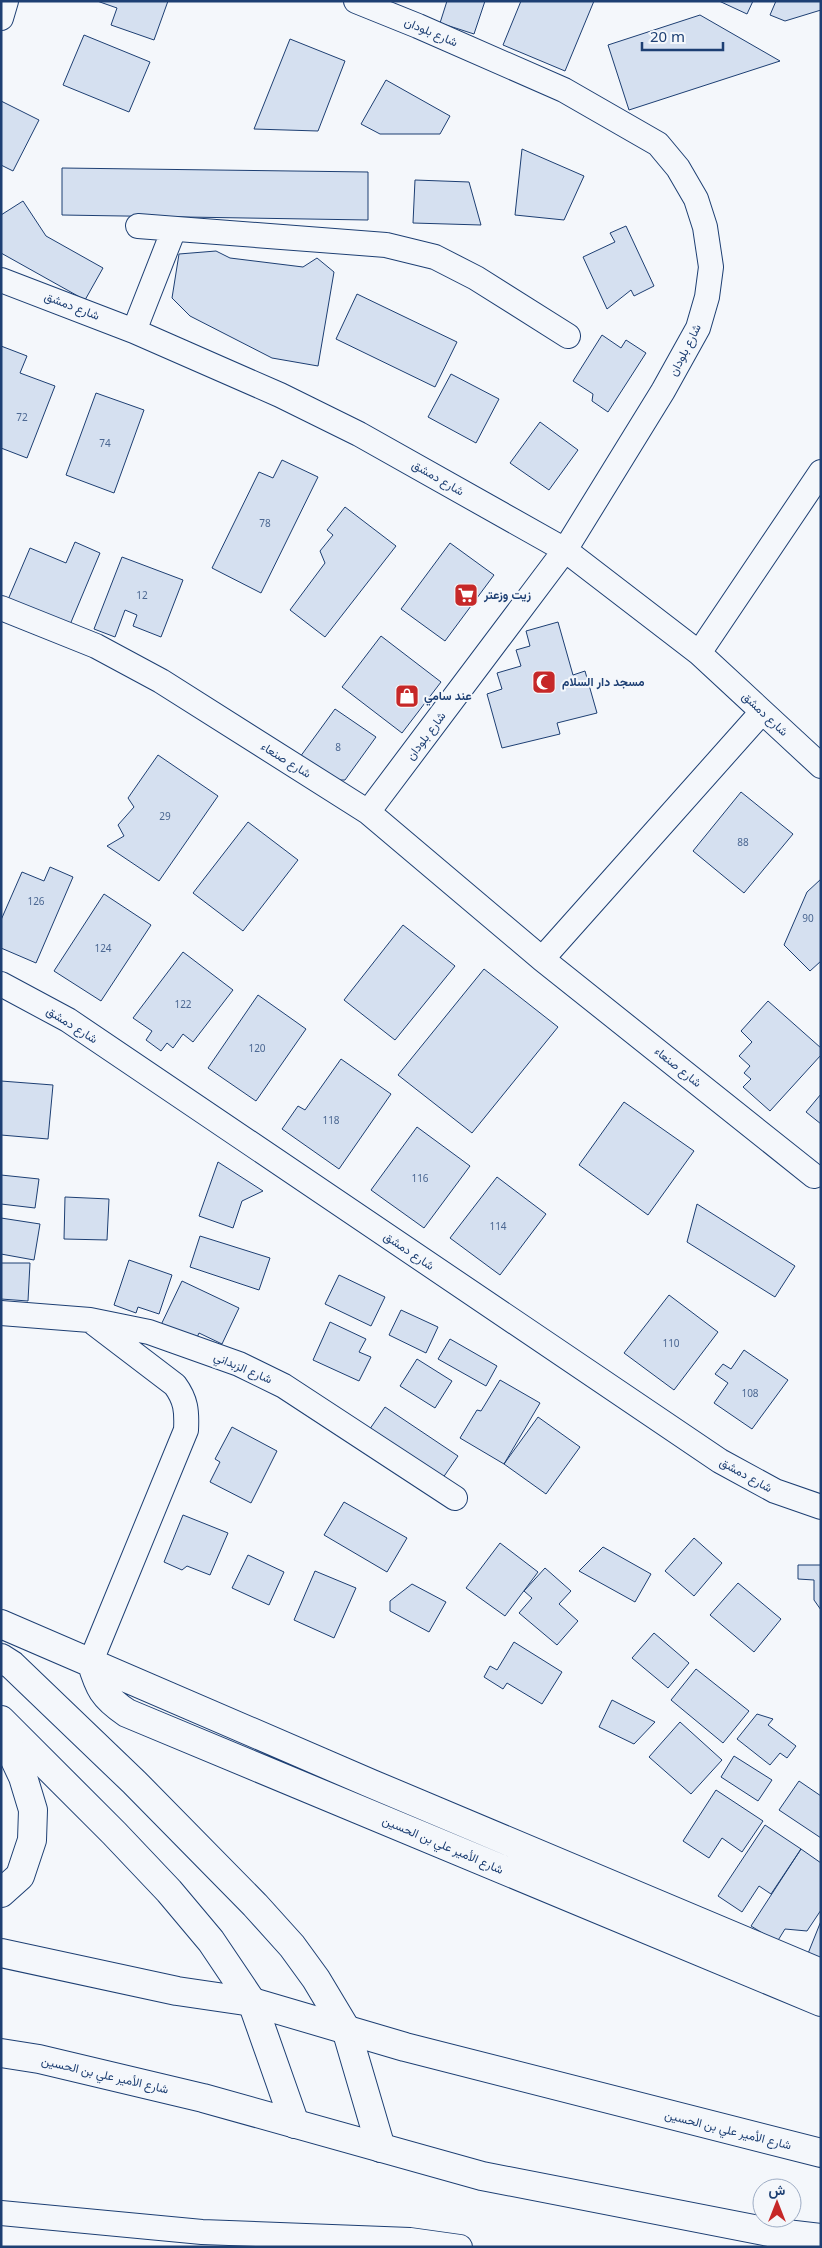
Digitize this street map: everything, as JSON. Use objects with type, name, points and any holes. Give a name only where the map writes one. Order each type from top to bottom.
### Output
[{"type":"main road","points":[[1,1624],[91,1661],[372,1784],[821,1973]]},
{"type":"main road","points":[[1,1658],[12,1666],[134,1782],[255,1905],[306,1965],[346,2029],[381,2148]]},
{"type":"main road","name":"شارع الأمير علي بن الحسين","points":[[91,1661],[98,1686],[106,1697],[127,1713],[821,2002]]},
{"type":"main road","points":[[1,1720],[114,1832],[169,1891],[211,1941],[252,2002],[295,2124]]},
{"type":"main road","points":[[1,1730],[23,1778],[33,1810],[32,1840],[20,1876],[1,1893]]},
{"type":"main road","name":"شارع الأمير علي بن الحسين","points":[[1,1953],[177,1991],[252,2002],[445,2058],[821,2153]]},
{"type":"main road","name":"شارع الأمير علي بن الحسين","points":[[1,2053],[39,2059],[144,2083],[482,2176],[769,2232],[821,2238]]},
{"type":"street","points":[[1,18],[6,1]]},
{"type":"street","name":"شارع بلودان","points":[[356,1],[555,86],[612,116],[658,144],[678,168],[696,199],[706,227],[711,267],[707,297],[698,328],[664,391],[565,550],[368,812]]},
{"type":"street","points":[[138,226],[386,246],[435,257],[476,278],[568,336]]},
{"type":"street","points":[[134,331],[174,229]]},
{"type":"street","name":"شارع دمشق","points":[[1,280],[134,331],[360,434],[565,550],[699,653],[821,766]]},
{"type":"street","points":[[699,653],[821,472]]},
{"type":"street","name":"شارع صنعاء","points":[[1,608],[96,646],[160,681],[368,812],[542,959],[814,1176]]},
{"type":"street","points":[[542,959],[762,712]]},
{"type":"street","name":"شارع دمشق","points":[[1,984],[68,1020],[720,1461],[775,1491],[821,1507]]},
{"type":"street","name":"شارع الزبداني","points":[[1,1313],[90,1320],[149,1332],[239,1364],[275,1381],[455,1498]]},
{"type":"street","points":[[90,1320],[175,1385],[184,1398],[187,1412],[186,1430],[91,1661]]},
{"type":"street","points":[[1,2213],[202,2239],[415,2244],[460,2247]]},
{"type":"building","points":[[97,1],[168,1],[154,40],[111,25],[117,8]]},
{"type":"building","points":[[447,1],[485,1],[474,34],[440,23]]},
{"type":"building","points":[[521,1],[594,1],[565,71],[503,45]]},
{"type":"building","points":[[719,1],[753,1],[747,14]]},
{"type":"building","points":[[776,1],[821,1],[821,10],[785,21],[770,15]]},
{"type":"building","points":[[700,15],[780,61],[629,110],[608,45]]},
{"type":"building","points":[[84,35],[150,62],[129,112],[63,85]]},
{"type":"building","points":[[290,39],[345,61],[318,131],[254,129]]},
{"type":"building","points":[[386,80],[450,116],[440,134],[380,134],[361,124]]},
{"type":"building","points":[[1,101],[39,120],[13,171],[1,165]]},
{"type":"building","points":[[522,149],[584,176],[564,220],[515,215]]},
{"type":"building","points":[[62,168],[368,172],[368,220],[62,215]]},
{"type":"building","points":[[415,180],[469,182],[481,225],[413,223]]},
{"type":"building","points":[[23,201],[46,236],[103,268],[85,300],[1,253],[1,215]]},
{"type":"building","points":[[626,226],[654,286],[634,296],[631,290],[607,309],[583,257],[615,242],[610,233]]},
{"type":"building","points":[[216,251],[230,258],[303,267],[317,258],[334,272],[318,366],[272,358],[190,316],[172,298],[179,254]]},
{"type":"building","points":[[357,294],[457,342],[435,387],[336,339]]},
{"type":"building","points":[[602,335],[621,348],[626,340],[646,353],[608,412],[592,401],[593,394],[573,381]]},
{"type":"building","points":[[1,346],[27,356],[20,373],[55,386],[27,458],[1,448]]},
{"type":"building","points":[[451,374],[499,399],[476,443],[428,417]]},
{"type":"building","points":[[96,393],[144,410],[114,493],[66,475]]},
{"type":"building","points":[[540,422],[578,450],[549,490],[510,463]]},
{"type":"building","points":[[282,460],[318,477],[261,593],[212,568],[259,472],[273,478]]},
{"type":"building","points":[[345,507],[396,546],[325,637],[290,610],[325,563],[320,551],[333,535],[327,530]]},
{"type":"building","points":[[75,542],[100,553],[69,627],[7,602],[30,548],[66,563]]},
{"type":"building","points":[[450,543],[494,575],[445,641],[401,609]]},
{"type":"building","points":[[122,557],[183,580],[161,637],[133,626],[137,615],[125,610],[115,637],[94,629]]},
{"type":"building","name":"مسجد دار السلام","points":[[558,622],[573,675],[585,671],[597,713],[557,723],[560,734],[502,748],[487,694],[502,689],[497,673],[521,666],[516,650],[530,646],[526,631]]},
{"type":"building","points":[[381,636],[441,682],[402,733],[342,687]]},
{"type":"building","points":[[335,709],[376,737],[345,780],[332,780],[300,757]]},
{"type":"building","points":[[158,755],[218,796],[159,881],[107,846],[124,836],[118,825],[134,807],[128,798]]},
{"type":"building","points":[[741,792],[793,834],[744,893],[693,851]]},
{"type":"building","points":[[248,822],[298,860],[243,931],[193,893]]},
{"type":"building","points":[[50,867],[73,877],[36,963],[1,948],[1,920],[22,872],[44,881]]},
{"type":"building","points":[[821,879],[821,961],[810,971],[784,945],[807,892]]},
{"type":"building","points":[[104,894],[151,925],[101,1001],[54,971]]},
{"type":"building","points":[[403,925],[455,966],[395,1040],[344,1000]]},
{"type":"building","points":[[183,952],[233,990],[193,1042],[183,1034],[173,1048],[167,1043],[161,1051],[146,1040],[152,1031],[133,1018]]},
{"type":"building","points":[[484,969],[558,1027],[472,1133],[398,1075]]},
{"type":"building","points":[[258,995],[306,1029],[256,1101],[208,1068]]},
{"type":"building","points":[[768,1001],[821,1048],[821,1055],[770,1111],[743,1087],[751,1079],[744,1073],[750,1066],[739,1056],[752,1042],[741,1031]]},
{"type":"building","points":[[341,1059],[391,1094],[339,1169],[282,1129],[298,1106],[305,1110]]},
{"type":"building","points":[[1,1081],[53,1085],[48,1139],[1,1135]]},
{"type":"building","points":[[821,1094],[821,1124],[806,1112]]},
{"type":"building","points":[[624,1102],[694,1151],[648,1215],[579,1165]]},
{"type":"building","points":[[417,1127],[470,1166],[424,1228],[371,1190]]},
{"type":"building","points":[[218,1162],[263,1191],[242,1201],[233,1228],[199,1216]]},
{"type":"building","points":[[1,1175],[39,1179],[35,1208],[1,1204]]},
{"type":"building","points":[[497,1177],[546,1214],[500,1275],[450,1238]]},
{"type":"building","points":[[65,1197],[109,1199],[107,1240],[64,1239]]},
{"type":"building","points":[[697,1204],[795,1266],[775,1297],[687,1242]]},
{"type":"building","points":[[1,1218],[40,1224],[34,1260],[1,1254]]},
{"type":"building","points":[[200,1236],[270,1258],[259,1290],[190,1267]]},
{"type":"building","points":[[129,1260],[172,1275],[159,1314],[138,1307],[136,1313],[114,1305]]},
{"type":"building","points":[[1,1263],[30,1263],[28,1301],[1,1299]]},
{"type":"building","points":[[339,1275],[385,1297],[371,1326],[325,1304]]},
{"type":"building","points":[[182,1281],[239,1308],[222,1344],[199,1333],[194,1344],[160,1327]]},
{"type":"building","points":[[669,1295],[718,1332],[674,1390],[624,1353]]},
{"type":"building","points":[[401,1310],[438,1327],[426,1353],[389,1335]]},
{"type":"building","points":[[330,1322],[366,1339],[359,1352],[371,1357],[359,1381],[313,1360]]},
{"type":"building","points":[[450,1339],[497,1366],[486,1386],[438,1359]]},
{"type":"building","points":[[744,1350],[788,1380],[752,1429],[714,1403],[728,1383],[715,1374],[723,1364],[731,1369]]},
{"type":"building","points":[[417,1359],[452,1381],[435,1408],[400,1386]]},
{"type":"building","points":[[500,1380],[540,1403],[504,1464],[460,1438],[477,1410],[481,1411]]},
{"type":"building","points":[[385,1407],[458,1456],[438,1485],[365,1436]]},
{"type":"building","points":[[538,1417],[580,1447],[546,1494],[504,1464]]},
{"type":"building","points":[[232,1427],[277,1451],[251,1503],[210,1482],[220,1462],[215,1459]]},
{"type":"building","points":[[344,1502],[407,1538],[387,1572],[324,1535]]},
{"type":"building","points":[[183,1515],[228,1533],[210,1575],[187,1566],[182,1570],[164,1562]]},
{"type":"building","points":[[694,1538],[722,1563],[694,1596],[665,1571]]},
{"type":"building","points":[[500,1543],[538,1572],[505,1616],[466,1588]]},
{"type":"building","points":[[603,1547],[651,1574],[635,1602],[579,1571]]},
{"type":"building","points":[[248,1555],[284,1572],[269,1605],[232,1588]]},
{"type":"building","points":[[798,1565],[821,1565],[821,1610],[814,1600],[814,1580],[798,1579]]},
{"type":"building","points":[[545,1568],[571,1591],[559,1604],[578,1621],[557,1645],[519,1613],[532,1598],[524,1591]]},
{"type":"building","points":[[315,1571],[356,1588],[334,1638],[294,1620]]},
{"type":"building","points":[[738,1583],[781,1619],[754,1652],[710,1615]]},
{"type":"building","points":[[412,1584],[446,1602],[429,1632],[390,1611],[390,1601]]},
{"type":"building","points":[[654,1633],[689,1663],[668,1688],[632,1658]]},
{"type":"building","points":[[514,1642],[562,1672],[542,1704],[507,1683],[503,1689],[484,1677],[490,1666],[497,1670]]},
{"type":"building","points":[[696,1669],[749,1711],[723,1743],[671,1700]]},
{"type":"building","points":[[612,1700],[655,1722],[634,1744],[599,1727]]},
{"type":"building","points":[[757,1714],[773,1719],[768,1725],[796,1746],[787,1758],[780,1753],[770,1765],[737,1739]]},
{"type":"building","points":[[680,1722],[722,1760],[691,1794],[649,1757]]},
{"type":"building","points":[[734,1756],[772,1780],[758,1801],[721,1777]]},
{"type":"building","points":[[799,1781],[821,1796],[821,1838],[779,1810]]},
{"type":"building","points":[[716,1790],[763,1821],[742,1852],[722,1838],[709,1858],[683,1841]]},
{"type":"building","points":[[765,1825],[801,1849],[771,1894],[759,1886],[742,1912],[718,1896]]},
{"type":"building","points":[[801,1849],[821,1863],[821,1910],[807,1931],[785,1929],[777,1942],[751,1926]]},
{"type":"building","points":[[821,1921],[821,1966],[805,1961]]},
{"type":"place","name":"زيت وزعتر","points":[[466,595]]},
{"type":"place","name":"مسجد دار السلام","points":[[544,682]]},
{"type":"place","name":"عند سامي","points":[[407,696]]}]
